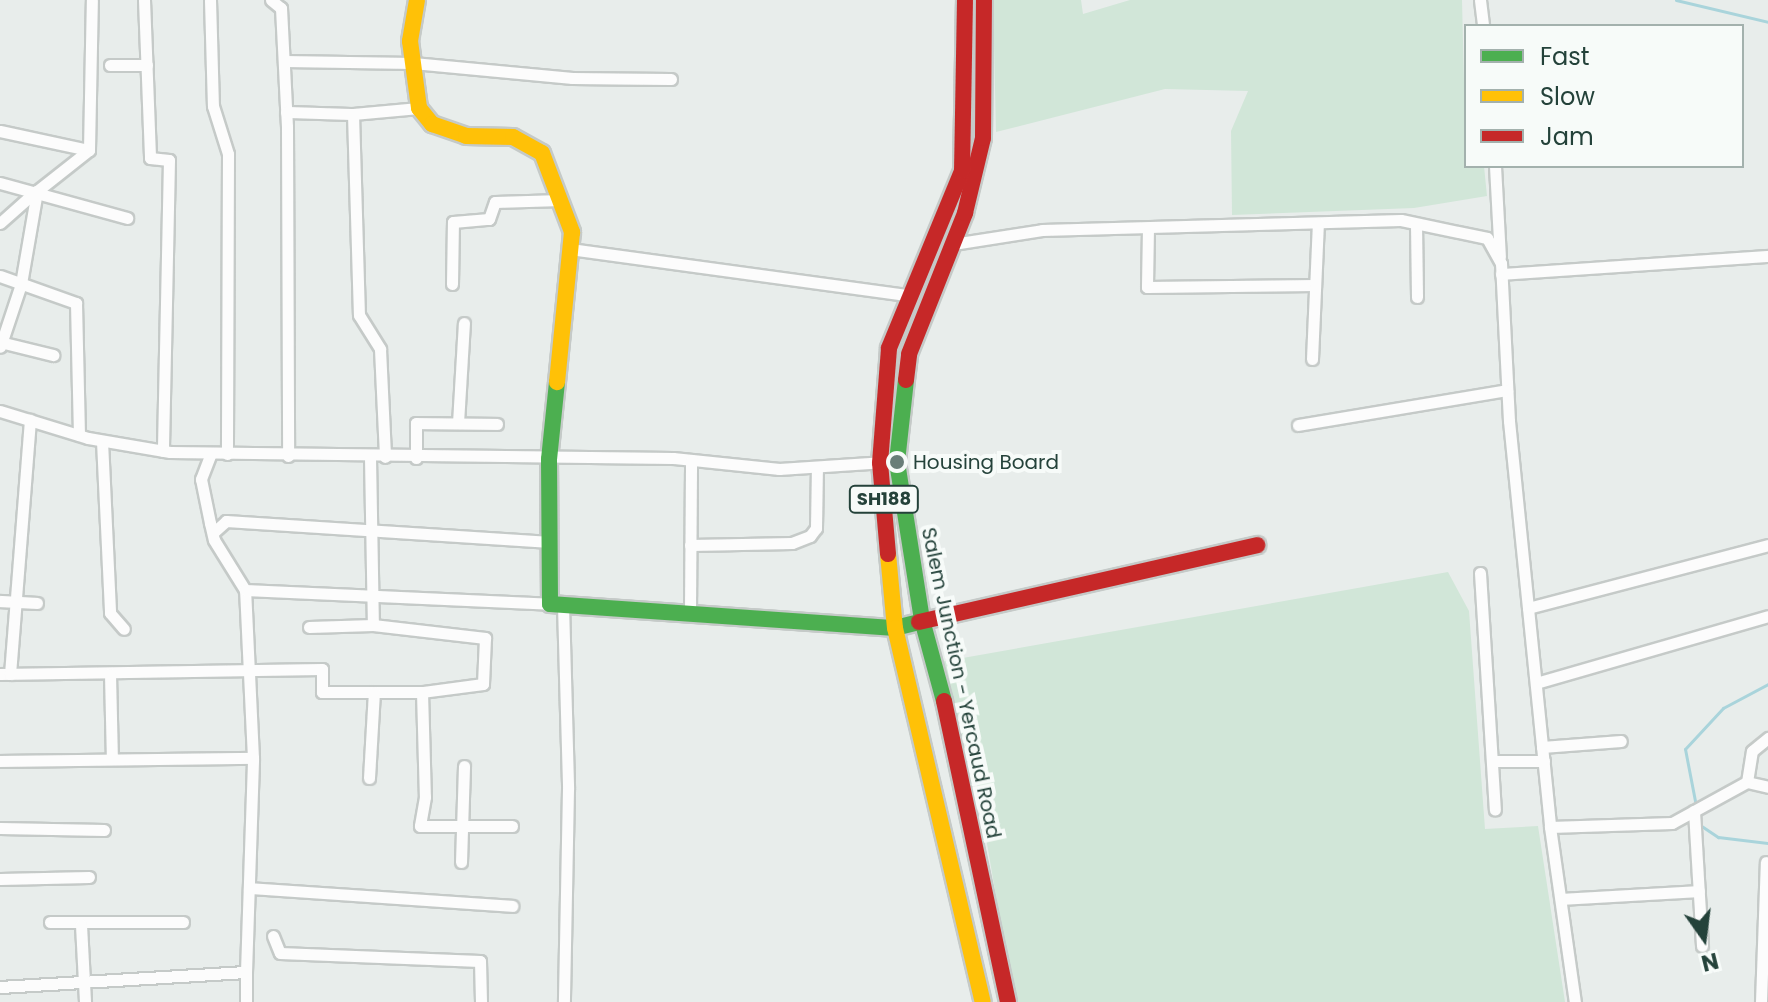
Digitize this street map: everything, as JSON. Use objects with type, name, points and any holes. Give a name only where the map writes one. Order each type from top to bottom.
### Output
[{"type":"main road","points":[[417,0],[410,41],[419,108],[432,124],[466,136],[513,137],[542,153],[572,232],[549,459],[550,542],[556,604],[690,611],[895,628],[1257,545]]},
{"type":"main road","name":"SH188","points":[[965,0],[962,171],[889,348],[888,462],[895,628],[983,1002]]},
{"type":"main road","name":"Salem Junction - Yercaud Road","points":[[984,0],[983,138],[953,244],[909,354],[888,462],[922,620],[957,751],[1008,1002]]},
{"type":"street","points":[[89,150],[92,0]]},
{"type":"street","points":[[144,0],[150,158],[169,160],[163,451]]},
{"type":"street","points":[[210,0],[213,106],[228,154],[227,454]]},
{"type":"street","points":[[271,0],[281,8],[286,112],[288,456]]},
{"type":"street","points":[[1480,0],[1483,24]]},
{"type":"street","points":[[284,61],[413,63],[572,78],[671,79]]},
{"type":"street","points":[[110,65],[147,65]]},
{"type":"street","points":[[286,112],[353,114],[419,108]]},
{"type":"street","points":[[353,114],[359,315],[380,349],[385,457]]},
{"type":"street","points":[[0,131],[89,150]]},
{"type":"street","points":[[0,223],[89,150]]},
{"type":"street","points":[[1495,168],[1507,390],[1550,827],[1575,1002]]},
{"type":"street","points":[[0,183],[127,218]]},
{"type":"street","points":[[37,191],[21,284],[0,344],[53,355]]},
{"type":"street","points":[[452,284],[453,222],[489,219],[495,202],[561,200]]},
{"type":"street","points":[[953,244],[1042,230],[1318,223],[1416,224],[1487,238],[1501,268]]},
{"type":"street","points":[[1312,359],[1318,223]]},
{"type":"street","points":[[1416,224],[1417,297]]},
{"type":"street","points":[[1148,228],[1147,287],[1315,285]]},
{"type":"street","points":[[570,249],[912,296]]},
{"type":"street","points":[[1501,268],[1768,256]]},
{"type":"street","points":[[0,276],[76,303],[79,435]]},
{"type":"street","points":[[458,423],[464,323]]},
{"type":"street","points":[[1298,425],[1507,390]]},
{"type":"street","points":[[0,411],[102,441],[163,451],[288,456],[691,460],[779,469],[888,462]]},
{"type":"street","points":[[30,420],[16,602],[5,674],[251,673],[322,669],[322,692],[422,692],[483,684],[485,638],[373,625],[309,627]]},
{"type":"street","points":[[416,458],[416,423],[497,424]]},
{"type":"street","points":[[102,441],[110,613],[124,629]]},
{"type":"street","points":[[211,453],[201,479],[215,531],[214,540],[245,590],[251,673],[253,758],[246,1002]]},
{"type":"street","points":[[370,457],[373,625]]},
{"type":"street","points":[[690,611],[691,460]]},
{"type":"street","points":[[690,545],[792,543],[810,536],[816,528],[817,467]]},
{"type":"street","points":[[215,531],[226,521],[550,542]]},
{"type":"street","points":[[1528,608],[1768,545]]},
{"type":"street","points":[[1480,573],[1495,810]]},
{"type":"street","points":[[245,590],[556,604],[568,789],[564,1002]]},
{"type":"street","points":[[0,601],[37,603]]},
{"type":"street","points":[[1536,683],[1768,616]]},
{"type":"street","points":[[110,674],[112,759]]},
{"type":"street","points":[[369,778],[374,692]]},
{"type":"street","points":[[422,692],[425,797],[420,826],[512,826]]},
{"type":"street","points":[[1747,782],[1752,751],[1768,738]]},
{"type":"street","points":[[1542,747],[1621,741]]},
{"type":"street","points":[[0,761],[253,758]]},
{"type":"street","points":[[1492,761],[1544,761]]},
{"type":"street","points":[[461,862],[464,766]]},
{"type":"street","points":[[1550,827],[1672,823],[1747,782],[1768,787]]},
{"type":"street","points":[[1694,811],[1702,946]]},
{"type":"street","points":[[0,828],[104,830]]},
{"type":"street","points":[[1761,1002],[1766,862]]},
{"type":"street","points":[[0,879],[89,877]]},
{"type":"street","points":[[249,888],[512,906]]},
{"type":"street","points":[[1561,899],[1699,891]]},
{"type":"street","points":[[50,922],[81,925],[183,922]]},
{"type":"street","points":[[81,925],[85,1002]]},
{"type":"street","points":[[273,936],[280,953],[480,961],[481,1002]]},
{"type":"street","points":[[0,987],[246,972]]},
{"type":"green space","points":[[993,0],[1081,0],[1083,14],[1130,0],[1462,0],[1464,168],[1484,168],[1487,196],[1414,208],[1232,215],[1231,131],[1248,91],[1165,89],[996,132]]},
{"type":"green space","points":[[1448,572],[1469,611],[1485,829],[1538,826],[1565,1002],[1014,1002],[977,785],[940,662]]},
{"type":"waterway","points":[[1676,0],[1768,22]]},
{"type":"waterway","points":[[1696,806],[1685,749],[1723,708],[1768,684]]},
{"type":"waterway","points":[[1700,825],[1718,837],[1768,843]]},
{"type":"traffic: fast","points":[[906,380],[897,462],[922,620],[944,701]]},
{"type":"traffic: fast","points":[[557,382],[549,459],[550,604],[895,628],[919,622]]},
{"type":"traffic: slow","points":[[417,0],[410,41],[419,108],[432,124],[466,136],[513,137],[542,153],[572,232],[557,382]]},
{"type":"traffic: slow","points":[[888,554],[895,628],[983,1002]]},
{"type":"traffic: jam","points":[[888,554],[880,463],[889,348],[962,171],[965,0]]},
{"type":"traffic: jam","points":[[906,380],[909,354],[965,213],[983,138],[984,0]]},
{"type":"traffic: jam","points":[[919,622],[1257,545]]},
{"type":"traffic: jam","points":[[944,701],[1008,1002]]},
{"type":"place","name":"Housing Board","points":[[897,462]]}]
